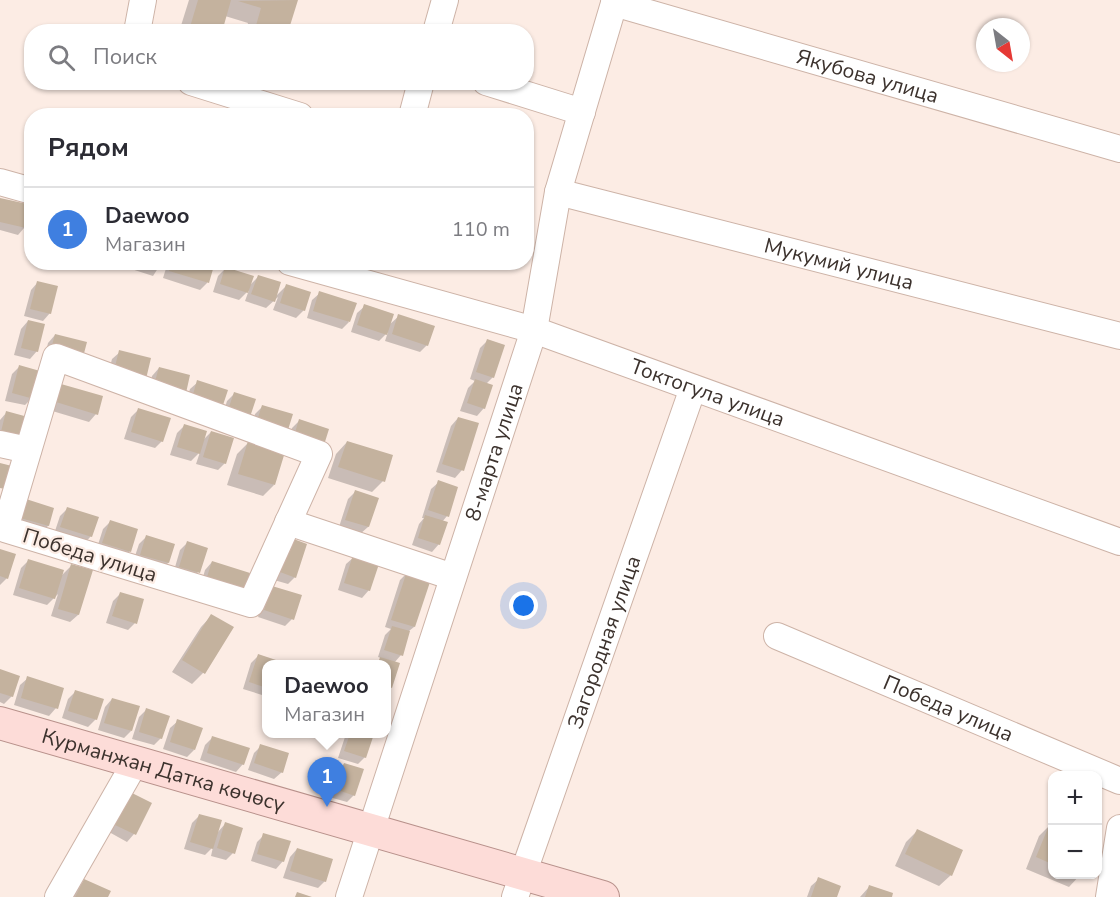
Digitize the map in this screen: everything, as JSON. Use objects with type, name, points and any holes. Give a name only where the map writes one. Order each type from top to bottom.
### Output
[{"type":"main road","name":"Курманжан Датка көчөсү","points":[[0,723],[371,830],[519,884],[603,897]]},
{"type":"street","points":[[138,24],[143,0]]},
{"type":"street","points":[[438,24],[445,0]]},
{"type":"street","name":"8-марта улица","points":[[349,897],[534,330],[558,192],[615,2]]},
{"type":"street","name":"Якубова улица","points":[[615,2],[1120,149]]},
{"type":"street","points":[[217,90],[274,108]]},
{"type":"street","points":[[414,108],[420,90]]},
{"type":"street","points":[[512,90],[582,112]]},
{"type":"street","points":[[0,182],[24,189]]},
{"type":"street","name":"Мукумий улица","points":[[558,192],[1120,336]]},
{"type":"street","name":"Токтогула улица","points":[[319,270],[534,330],[1120,542]]},
{"type":"street","name":"Победа улица","points":[[56,357],[319,454],[251,604],[5,529],[28,450],[56,357]]},
{"type":"street","name":"Загородная улица","points":[[519,884],[693,388]]},
{"type":"street","points":[[0,444],[28,450]]},
{"type":"street","points":[[288,522],[453,578]]},
{"type":"street","name":"Победа улица","points":[[777,636],[1120,781]]},
{"type":"street","points":[[58,897],[136,761]]},
{"type":"street","points":[[1109,897],[1120,828]]},
{"type":"building","points":[[198,0],[231,0],[224,24],[191,24]]},
{"type":"building","points":[[298,0],[290,24],[256,24],[261,8],[238,1]]},
{"type":"building","points":[[0,198],[24,203],[24,228],[0,222]]},
{"type":"building","points":[[169,270],[213,270],[209,283]]},
{"type":"building","points":[[224,270],[235,270],[254,276],[248,293],[220,284]]},
{"type":"building","points":[[258,275],[281,282],[275,302],[251,294]]},
{"type":"building","points":[[37,281],[58,286],[51,314],[30,309]]},
{"type":"building","points":[[286,284],[311,292],[305,311],[280,303]]},
{"type":"building","points":[[319,291],[357,303],[350,322],[313,311]]},
{"type":"building","points":[[364,304],[394,314],[387,335],[357,325]]},
{"type":"building","points":[[398,314],[435,326],[428,346],[392,334]]},
{"type":"building","points":[[28,320],[45,324],[38,352],[21,348]]},
{"type":"building","points":[[55,334],[87,342],[82,361],[50,353]]},
{"type":"building","points":[[487,339],[505,345],[494,378],[476,372]]},
{"type":"building","points":[[119,350],[151,358],[146,379],[114,371]]},
{"type":"building","points":[[19,365],[40,371],[34,399],[12,393]]},
{"type":"building","points":[[159,367],[190,375],[186,393],[154,385]]},
{"type":"building","points":[[475,379],[493,385],[485,409],[467,403]]},
{"type":"building","points":[[197,380],[228,390],[222,408],[192,398]]},
{"type":"building","points":[[61,384],[103,396],[98,415],[56,402]]},
{"type":"building","points":[[234,392],[256,399],[250,417],[228,410]]},
{"type":"building","points":[[262,405],[293,414],[287,433],[256,424]]},
{"type":"building","points":[[138,408],[171,418],[163,442],[131,432]]},
{"type":"building","points":[[6,411],[28,417],[21,441],[0,436]]},
{"type":"building","points":[[458,417],[479,423],[464,471],[442,464]]},
{"type":"building","points":[[299,419],[329,429],[324,445],[294,436]]},
{"type":"building","points":[[184,424],[207,431],[200,454],[177,447]]},
{"type":"building","points":[[211,431],[234,438],[226,464],[203,457]]},
{"type":"building","points":[[248,441],[285,452],[275,485],[238,474]]},
{"type":"building","points":[[347,441],[393,455],[385,482],[338,467]]},
{"type":"building","points":[[0,463],[12,466],[5,489],[0,488]]},
{"type":"building","points":[[438,480],[458,487],[449,517],[428,510]]},
{"type":"building","points":[[355,490],[379,498],[369,527],[345,520]]},
{"type":"building","points":[[26,499],[54,508],[49,526],[20,518]]},
{"type":"building","points":[[67,507],[99,517],[92,537],[60,527]]},
{"type":"building","points":[[425,515],[448,522],[440,545],[418,538]]},
{"type":"building","points":[[110,520],[138,529],[131,552],[102,543]]},
{"type":"building","points":[[146,535],[175,544],[169,563],[140,555]]},
{"type":"building","points":[[291,538],[307,544],[296,578],[280,572]]},
{"type":"building","points":[[187,541],[208,548],[200,573],[179,567]]},
{"type":"building","points":[[0,549],[16,554],[8,579],[0,576]]},
{"type":"building","points":[[353,555],[379,564],[370,591],[344,583]]},
{"type":"building","points":[[28,559],[64,570],[55,599],[19,588]]},
{"type":"building","points":[[212,561],[250,573],[245,589],[207,577]]},
{"type":"building","points":[[71,564],[93,570],[79,615],[58,609]]},
{"type":"building","points":[[407,571],[431,579],[415,627],[391,620]]},
{"type":"building","points":[[272,586],[302,595],[294,620],[264,610]]},
{"type":"building","points":[[120,592],[144,599],[137,624],[112,616]]},
{"type":"building","points":[[211,614],[234,627],[205,674],[182,660]]},
{"type":"building","points":[[392,626],[410,631],[403,656],[384,650]]},
{"type":"building","points":[[258,654],[276,660],[262,660],[262,686],[249,682]]},
{"type":"building","points":[[391,660],[400,663],[391,688]]},
{"type":"building","points":[[0,669],[20,676],[13,697],[0,693]]},
{"type":"building","points":[[27,676],[64,688],[58,709],[21,698]]},
{"type":"building","points":[[75,690],[104,699],[97,720],[68,711]]},
{"type":"building","points":[[112,698],[140,706],[132,731],[104,723]]},
{"type":"building","points":[[146,708],[170,716],[162,739],[139,732]]},
{"type":"building","points":[[177,719],[203,728],[195,750],[170,742]]},
{"type":"building","points":[[212,736],[250,748],[244,765],[207,753]]},
{"type":"building","points":[[349,738],[373,738],[366,758],[344,751]]},
{"type":"building","points":[[260,744],[289,753],[283,773],[254,763]]},
{"type":"building","points":[[344,763],[364,769],[355,796],[335,789]]},
{"type":"building","points":[[132,793],[152,803],[136,835],[115,825]]},
{"type":"building","points":[[199,814],[222,820],[213,849],[190,842]]},
{"type":"building","points":[[225,822],[243,828],[235,854],[217,848]]},
{"type":"building","points":[[1048,828],[1048,862],[1036,857]]},
{"type":"building","points":[[917,829],[963,850],[952,876],[905,854]]},
{"type":"building","points":[[263,833],[291,841],[284,862],[257,854]]},
{"type":"building","points":[[297,848],[333,859],[326,882],[290,871]]},
{"type":"building","points":[[818,877],[841,886],[837,897],[811,897]]},
{"type":"building","points":[[84,879],[111,891],[108,897],[75,897]]},
{"type":"building","points":[[869,885],[893,893],[892,897],[865,897]]},
{"type":"building","points":[[297,892],[312,897],[295,897]]},
{"type":"place","name":"Daewoo","points":[[327,807]]}]
